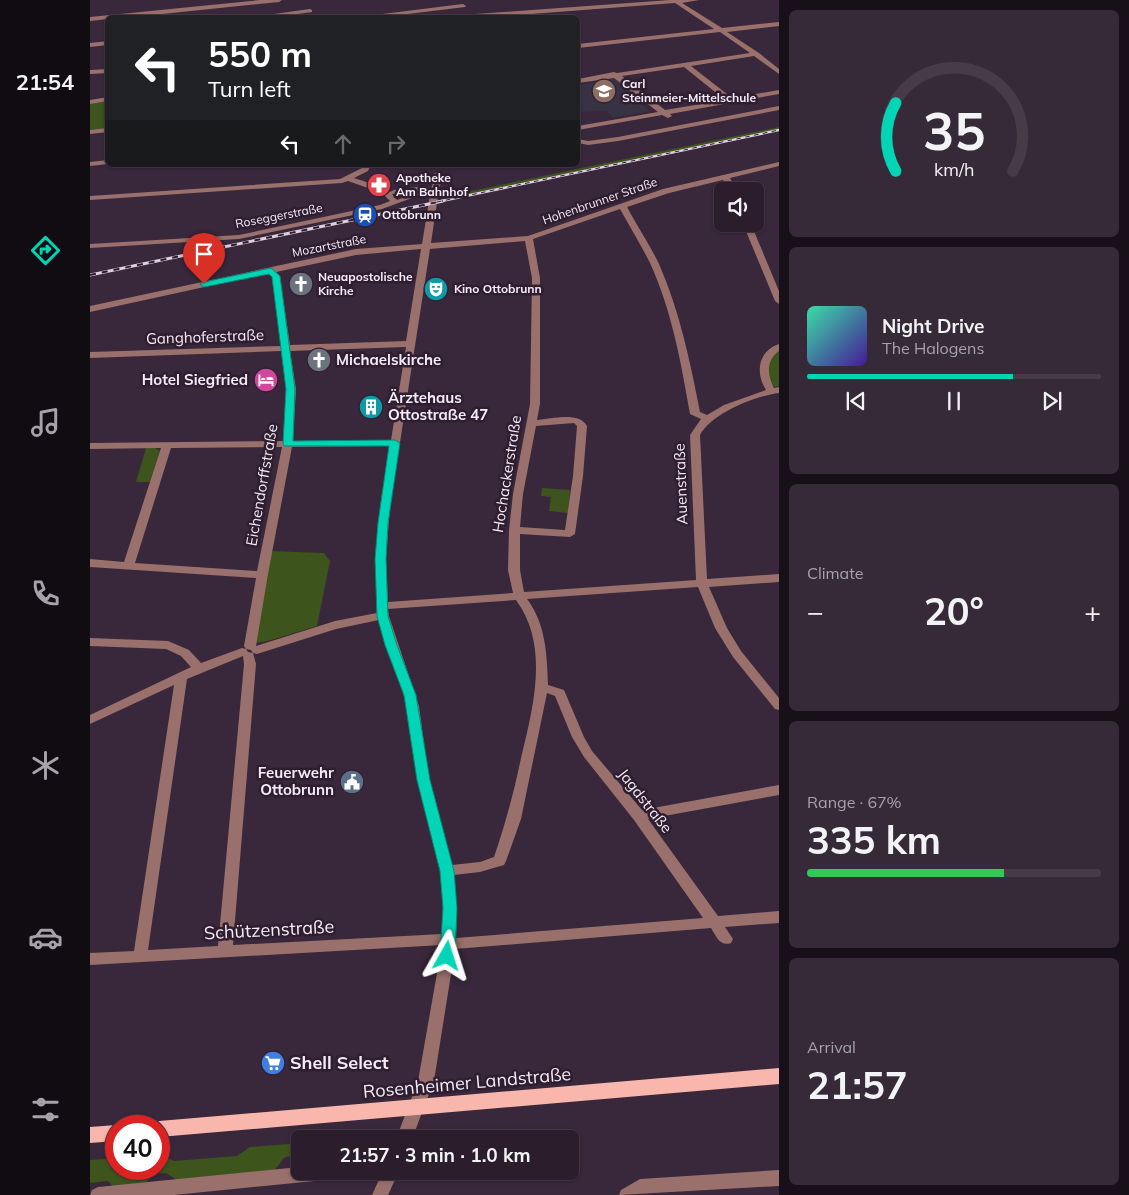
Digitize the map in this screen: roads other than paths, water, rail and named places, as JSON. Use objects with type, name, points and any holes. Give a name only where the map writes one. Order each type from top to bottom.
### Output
[{"type":"main road","name":"Rosenheimer Landstraße","points":[[170,1129],[779,1076]]},
{"type":"main road","points":[[90,1135],[105,1134]]},
{"type":"street","points":[[130,15],[279,0]]},
{"type":"street","points":[[488,15],[696,0]]},
{"type":"street","points":[[675,1],[757,54],[779,72]]},
{"type":"street","points":[[296,15],[312,14],[305,2]]},
{"type":"street","points":[[374,15],[464,3]]},
{"type":"street","points":[[90,19],[105,17]]},
{"type":"street","points":[[580,46],[779,24]]},
{"type":"street","points":[[90,45],[105,43]]},
{"type":"street","points":[[580,81],[757,54]]},
{"type":"street","points":[[684,64],[731,101]]},
{"type":"street","points":[[90,72],[105,71]]},
{"type":"street","points":[[614,74],[664,112],[679,127]]},
{"type":"street","points":[[580,128],[779,92]]},
{"type":"street","points":[[90,102],[105,100]]},
{"type":"street","points":[[580,142],[618,139],[779,108]]},
{"type":"street","points":[[90,132],[105,130]]},
{"type":"street","points":[[90,164],[105,162]]},
{"type":"street","name":"Hohenbrunner Straße","points":[[427,246],[529,238],[682,186],[779,164]]},
{"type":"street","points":[[349,179],[365,170],[366,167]]},
{"type":"street","points":[[408,1130],[426,1081],[449,941],[450,908],[447,871],[423,780],[410,695],[391,645],[382,611],[381,559],[383,523],[427,246],[435,189],[432,185],[438,167]]},
{"type":"street","points":[[725,176],[728,182]]},
{"type":"street","points":[[90,198],[349,179],[391,193],[417,193]]},
{"type":"street","name":"Roseggerstraße","points":[[90,246],[228,238],[382,207],[395,202],[391,193]]},
{"type":"street","points":[[622,206],[654,263],[673,313],[682,346],[694,414],[708,418],[722,410],[775,391],[766,383],[762,368],[768,356],[779,347]]},
{"type":"street","points":[[750,232],[779,301]]},
{"type":"street","name":"Hochackerstraße","points":[[447,871],[480,867],[499,861],[514,819],[539,709],[542,687],[541,654],[535,625],[519,597],[514,570],[514,530],[518,494],[535,404],[537,304],[536,278],[529,238]]},
{"type":"street","name":"Mozartstraße","points":[[90,309],[356,252],[427,246]]},
{"type":"street","name":"Eichendorffstraße","points":[[225,951],[250,664],[249,651],[288,444],[291,389],[276,276],[271,271]]},
{"type":"street","name":"Ganghoferstraße","points":[[90,355],[411,344]]},
{"type":"street","name":"Auenstraße","points":[[708,418],[697,430],[696,436],[702,584],[721,628],[733,648],[779,706]]},
{"type":"street","points":[[514,530],[570,534],[579,468],[582,426],[576,420],[532,423]]},
{"type":"street","points":[[90,446],[395,443]]},
{"type":"street","points":[[128,566],[167,445]]},
{"type":"street","points":[[90,563],[262,574]]},
{"type":"street","points":[[90,720],[200,668],[249,651],[382,611],[519,597],[779,578]]},
{"type":"street","points":[[90,642],[168,645],[185,653],[200,668]]},
{"type":"street","points":[[140,956],[181,677]]},
{"type":"street","name":"Jagdstraße","points":[[542,687],[560,693],[578,737],[588,754],[639,816],[726,939]]},
{"type":"street","points":[[639,816],[779,790]]},
{"type":"street","name":"Schützenstraße","points":[[90,959],[449,941],[779,917]]},
{"type":"street","points":[[98,1195],[291,1176]]},
{"type":"street","points":[[627,1195],[640,1187],[653,1185],[779,1178]]},
{"type":"street","points":[[380,1195],[386,1180]]},
{"type":"railway","points":[[437,202],[779,130]]},
{"type":"railway","points":[[90,275],[443,201]]},
{"type":"place","name":"Carl Steinmeier-Mittelschule","points":[[604,91]]},
{"type":"place","name":"Apotheke Am Bahnhof","points":[[379,185]]},
{"type":"place","name":"Ottobrunn","points":[[365,215]]},
{"type":"place","name":"Neuapostolische Kirche","points":[[301,284]]},
{"type":"place","name":"Kino Ottobrunn","points":[[436,289]]},
{"type":"place","name":"Michaelskirche","points":[[319,360]]},
{"type":"place","name":"Hotel Siegfried","points":[[266,380]]},
{"type":"place","name":"Ärztehaus Ottostraße 47","points":[[371,407]]},
{"type":"place","name":"Feuerwehr Ottobrunn","points":[[352,782]]},
{"type":"place","name":"Shell Select","points":[[273,1063]]}]
